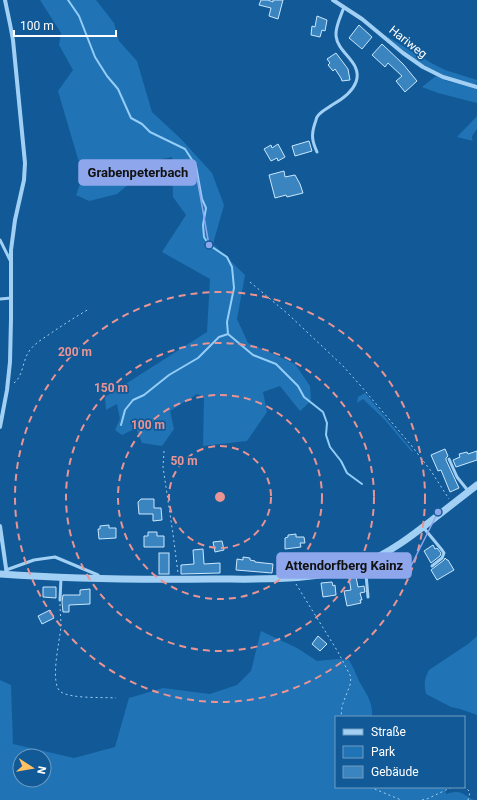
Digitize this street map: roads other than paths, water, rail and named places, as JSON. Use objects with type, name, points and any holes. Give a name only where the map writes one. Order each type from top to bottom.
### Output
[{"type":"street","points":[[0,427],[8,384],[10,362],[10,260],[12,238],[23,185],[25,163],[13,40],[5,0]]},
{"type":"street","name":"Hariweg","points":[[333,0],[362,19],[422,67],[447,79],[477,87]]},
{"type":"street","points":[[0,526],[5,573],[61,578],[101,579],[178,580],[292,578],[336,572],[365,562],[396,547],[477,486]]},
{"type":"lane","points":[[317,152],[313,143],[312,131],[318,117],[324,110],[332,106],[351,91],[357,79],[355,66],[339,45],[336,38],[337,25],[344,7]]},
{"type":"lane","points":[[0,240],[10,260]]},
{"type":"lane","points":[[0,299],[11,298]]},
{"type":"lane","points":[[449,459],[457,477],[469,492]]},
{"type":"lane","points":[[423,527],[444,553],[442,558],[432,566]]},
{"type":"lane","points":[[5,573],[34,560],[55,557],[98,575],[101,579]]},
{"type":"lane","points":[[365,562],[368,597]]},
{"type":"lane","points":[[60,600],[61,578]]},
{"type":"waterway","points":[[68,0],[79,16],[95,57],[107,76],[118,89],[131,118],[142,124],[150,132],[185,149],[196,166],[202,199],[206,208],[203,225],[204,237],[209,245],[227,257],[232,267],[234,288],[227,322],[228,334],[253,355],[276,364],[298,386],[304,397],[323,412],[327,423],[326,435],[330,447],[341,461],[347,473],[362,484]]},
{"type":"waterway","points":[[121,425],[125,410],[133,400],[144,395],[169,375],[198,358],[219,337],[228,334]]},
{"type":"place","name":"Grabenpeterbach","points":[[209,245]]},
{"type":"place","name":"Attendorfberg Kainz","points":[[438,512]]}]
